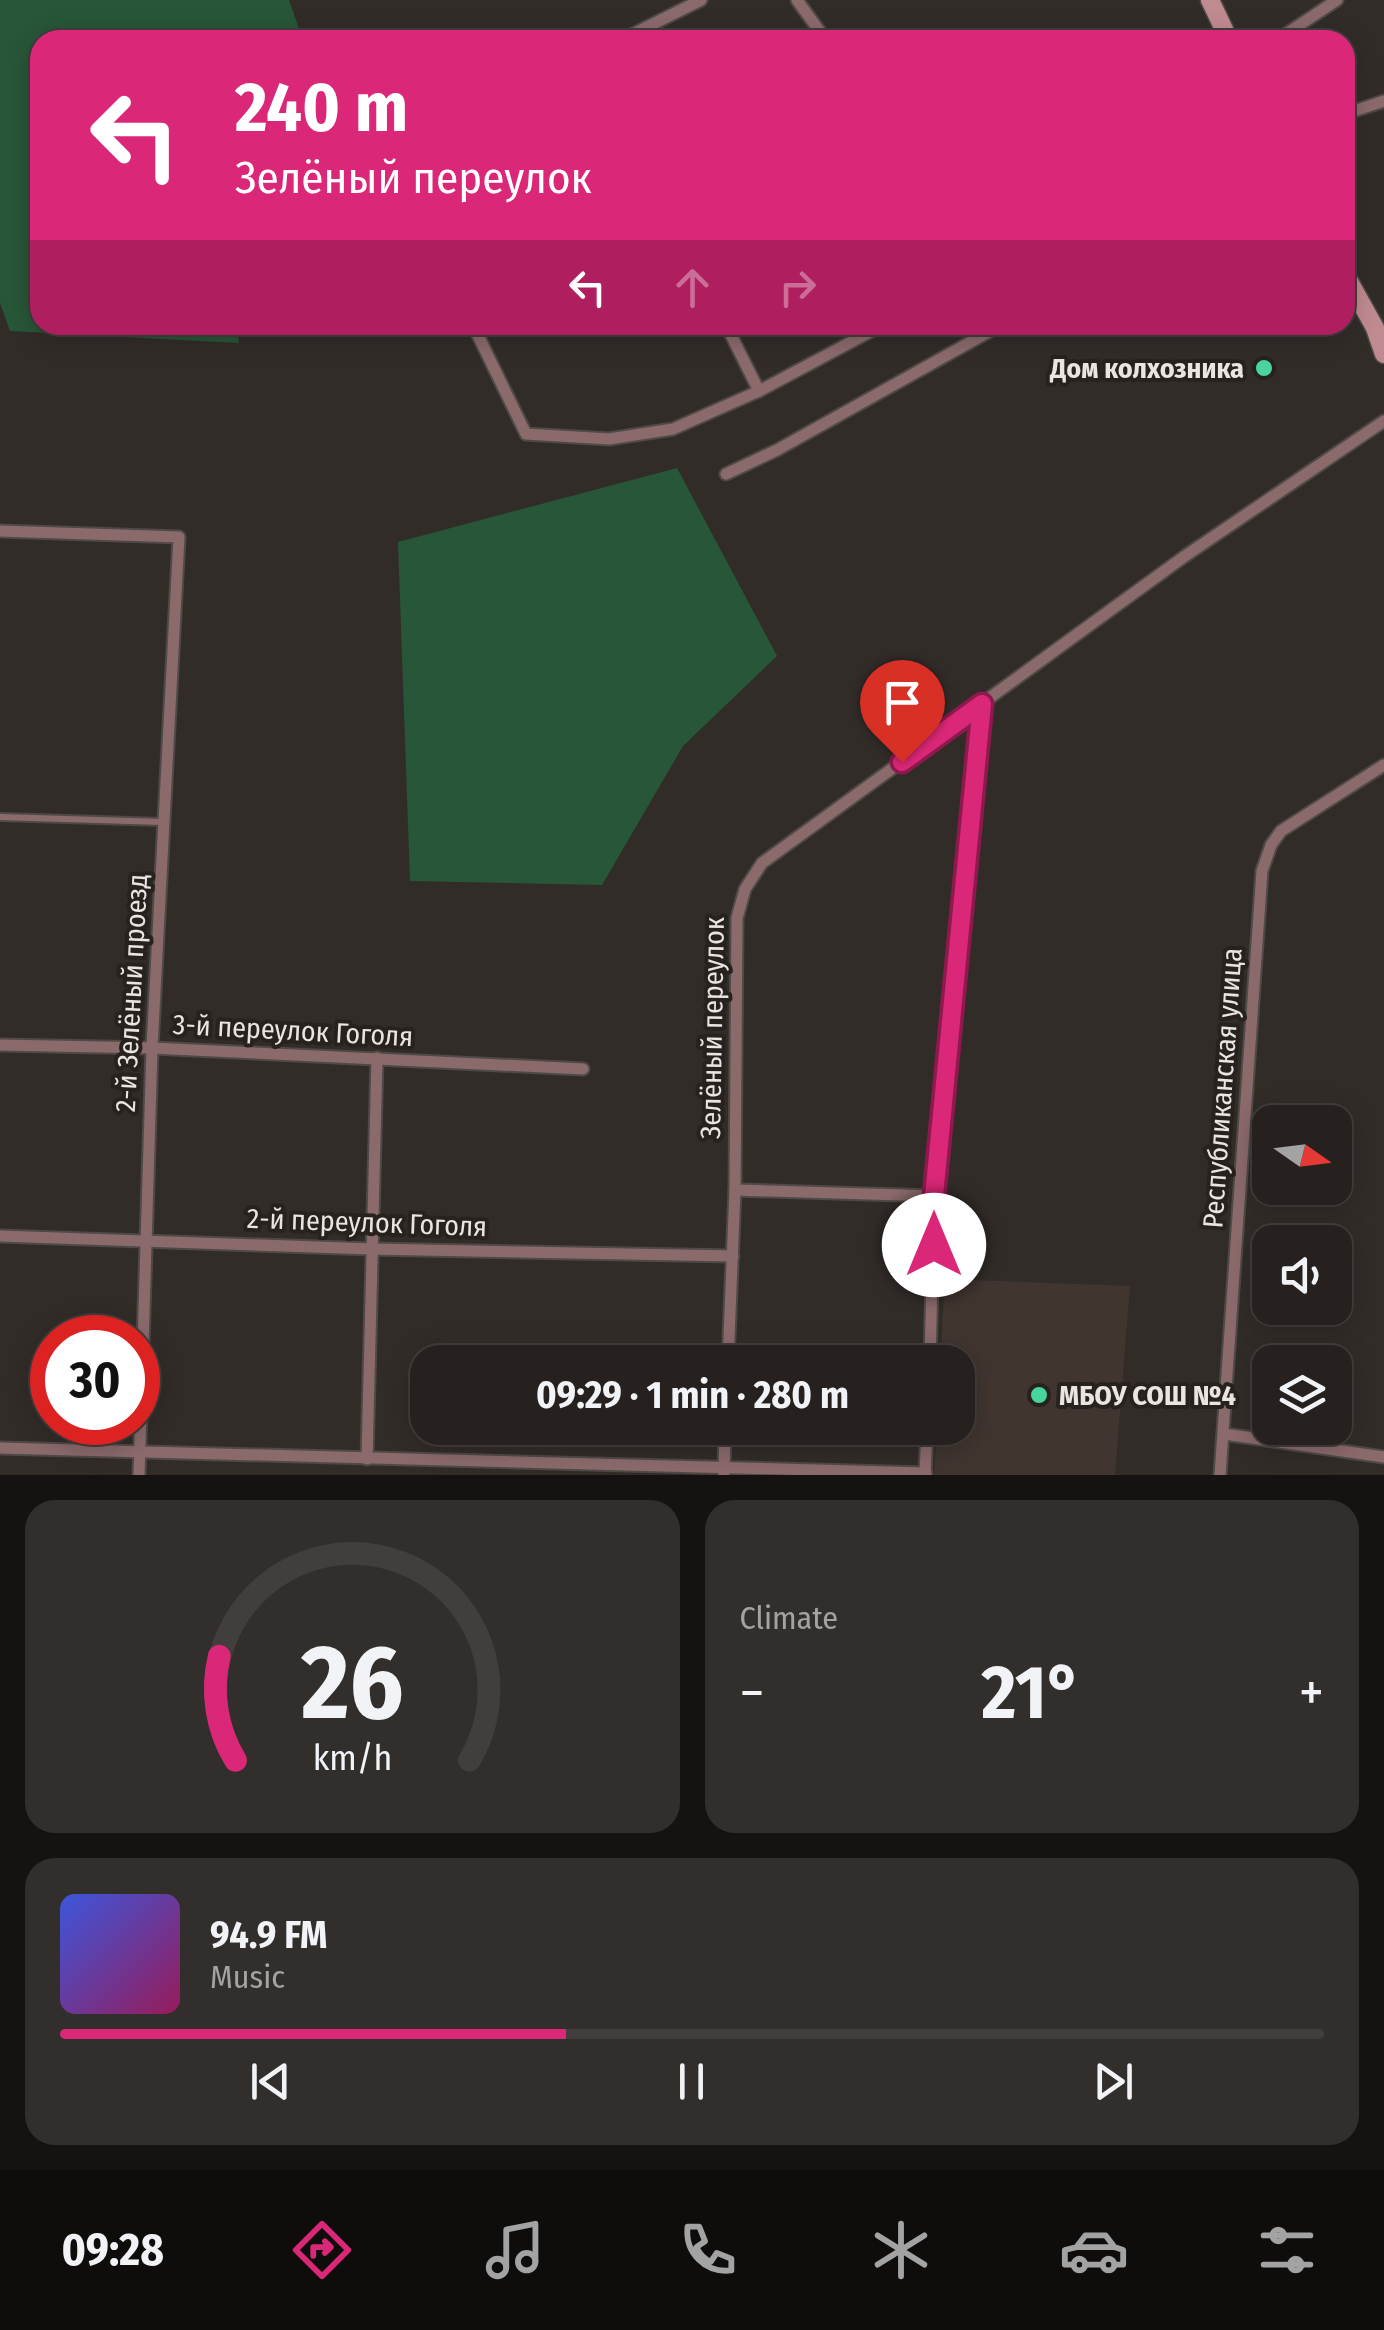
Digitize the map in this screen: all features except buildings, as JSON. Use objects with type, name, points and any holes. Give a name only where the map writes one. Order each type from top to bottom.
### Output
[{"type":"main road","points":[[1210,0],[1225,30]]},
{"type":"main road","points":[[1355,289],[1380,327],[1384,354]]},
{"type":"street","points":[[641,30],[702,0]]},
{"type":"street","points":[[797,0],[819,30]]},
{"type":"street","points":[[1292,30],[1337,0]]},
{"type":"street","points":[[1355,111],[1384,101]]},
{"type":"street","points":[[479,335],[526,434],[609,439],[673,429],[759,391],[864,335]]},
{"type":"street","points":[[731,335],[759,391]]},
{"type":"street","points":[[726,474],[777,450],[984,335]]},
{"type":"street","name":"Зелёный переулок","points":[[729,1345],[735,1190],[737,918],[745,889],[762,864],[1185,556],[1384,421]]},
{"type":"street","name":"2-й Зелёный проезд","points":[[0,532],[180,537],[152,1048],[139,1475]]},
{"type":"street","points":[[930,1345],[934,1196],[982,704]]},
{"type":"street","name":"Республиканская улица","points":[[1220,1475],[1262,871],[1271,845],[1281,831],[1384,765]]},
{"type":"street","name":"3-й переулок Гоголя","points":[[0,1045],[152,1048],[583,1069]]},
{"type":"street","points":[[367,1459],[377,1058]]},
{"type":"street","points":[[735,1190],[934,1196]]},
{"type":"street","name":"2-й переулок Гоголя","points":[[0,1236],[733,1256]]},
{"type":"street","points":[[1224,1434],[1384,1457]]},
{"type":"street","points":[[724,1472],[725,1445]]},
{"type":"street","points":[[0,1448],[724,1472],[926,1474],[927,1445]]},
{"type":"lane","points":[[0,817],[164,822]]},
{"type":"shaded area","name":"МБОУ СОШ №4","points":[[945,1279],[1130,1286],[1115,1475],[934,1475],[936,1445],[975,1445],[975,1345],[941,1345]]},
{"type":"green space","points":[[0,0],[289,0],[300,30],[30,30],[30,332],[10,331],[0,303]]},
{"type":"green space","points":[[86,335],[238,335],[239,343]]},
{"type":"green space","points":[[677,468],[777,656],[683,746],[602,885],[410,881],[398,542]]},
{"type":"place","name":"Дом колхозника","points":[[1264,368]]},
{"type":"place","name":"МБОУ СОШ №4","points":[[1039,1395]]},
{"type":"route","points":[[902,762],[982,704],[934,1196],[934,1245]]}]
